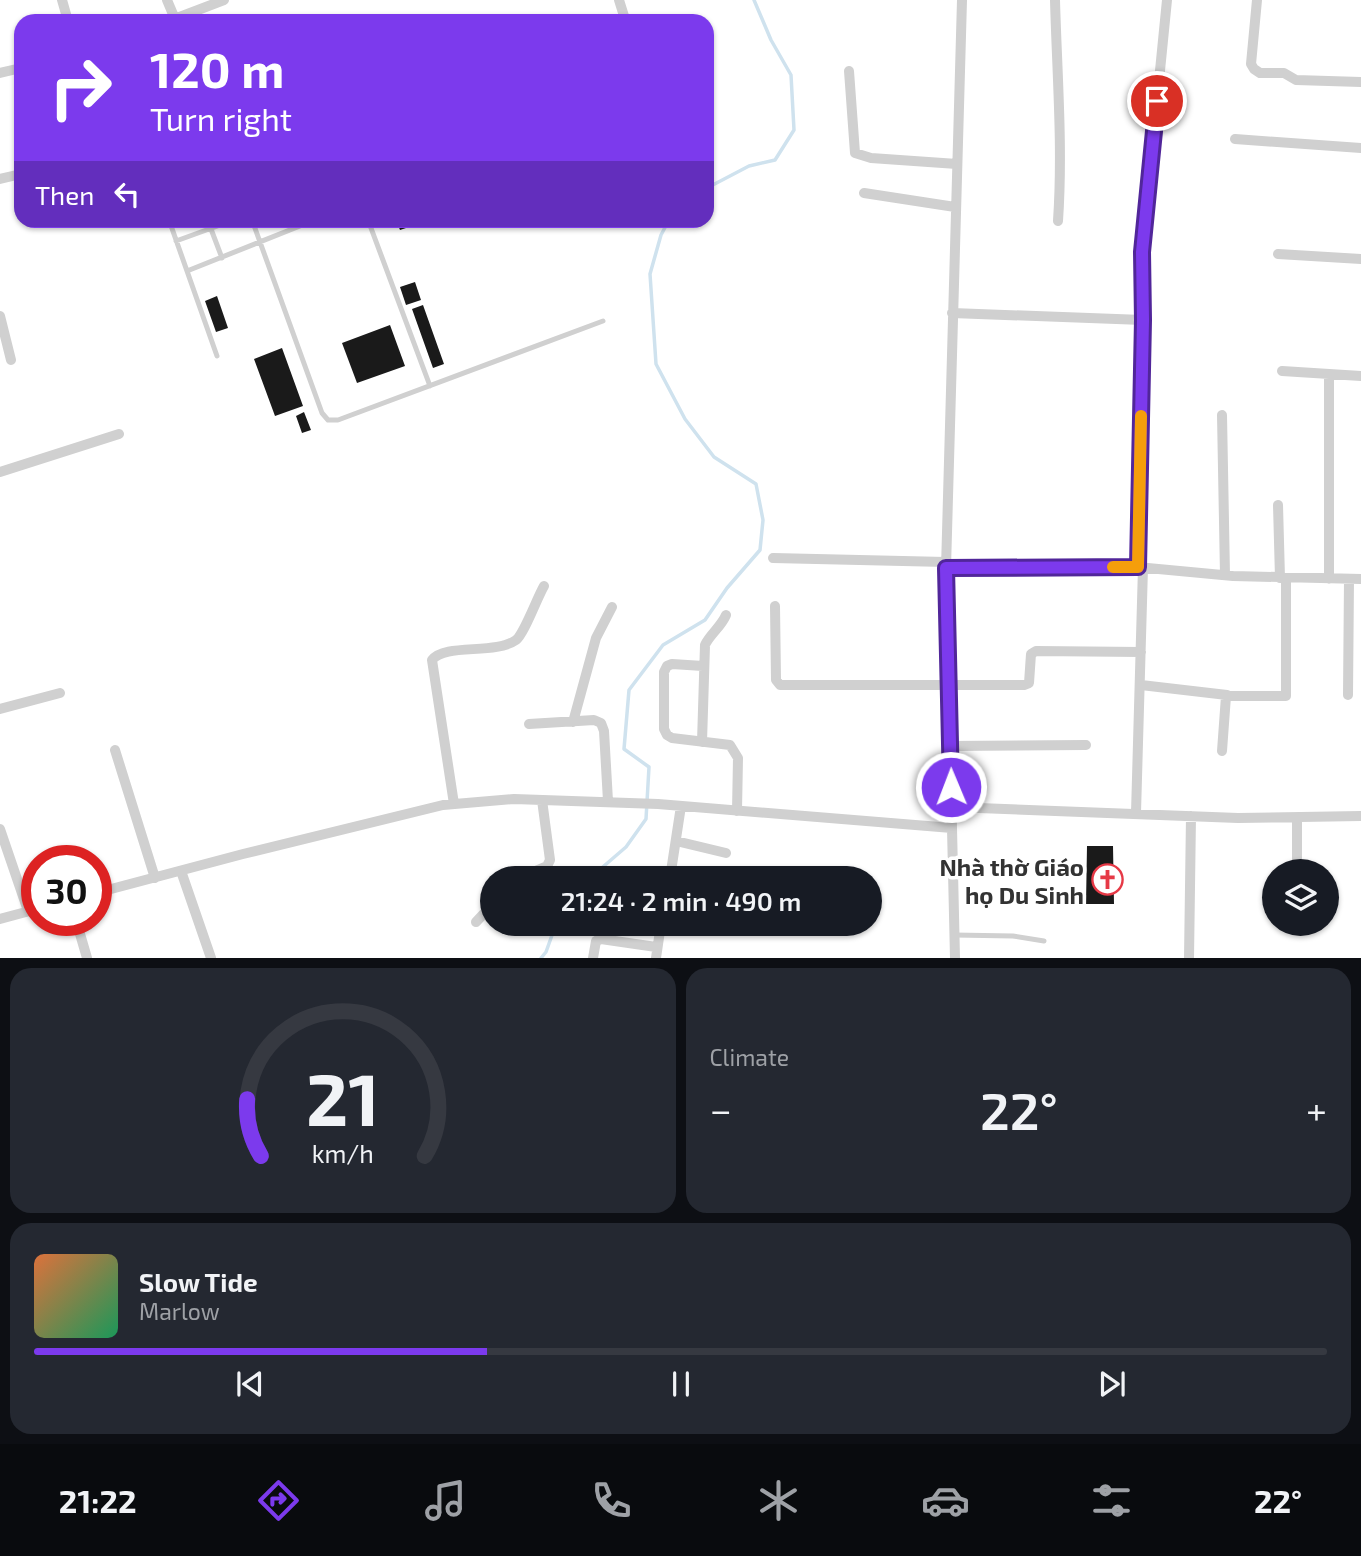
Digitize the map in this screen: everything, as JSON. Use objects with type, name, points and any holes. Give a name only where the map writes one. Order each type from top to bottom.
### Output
[{"type":"street","points":[[188,14],[224,0]]},
{"type":"street","points":[[955,957],[946,565],[962,0]]},
{"type":"street","points":[[1055,0],[1060,143],[1058,221]]},
{"type":"street","points":[[1136,813],[1142,652],[1142,252],[1167,0]]},
{"type":"street","points":[[1257,0],[1251,64],[1254,69],[1260,73],[1284,73],[1296,80],[1361,82]]},
{"type":"street","points":[[849,71],[855,153],[871,158],[957,164]]},
{"type":"street","points":[[1235,139],[1361,148]]},
{"type":"street","points":[[864,193],[955,208]]},
{"type":"street","points":[[1279,254],[1361,259]]},
{"type":"street","points":[[952,313],[1143,320]]},
{"type":"street","points":[[0,316],[10,360]]},
{"type":"street","points":[[1282,371],[1361,376]]},
{"type":"street","points":[[1329,374],[1329,579]]},
{"type":"street","points":[[1223,415],[1225,575]]},
{"type":"street","points":[[0,472],[119,434]]},
{"type":"street","points":[[1141,685],[1227,695],[1286,696],[1278,505]]},
{"type":"street","points":[[773,558],[946,565],[1140,567],[1225,575],[1361,579]]},
{"type":"street","points":[[1348,695],[1349,579]]},
{"type":"street","points":[[454,804],[432,660],[447,651],[501,647],[517,639],[523,634],[534,603],[544,586]]},
{"type":"street","points":[[775,606],[776,680],[780,685],[1027,684],[1031,654],[1041,650],[1142,652]]},
{"type":"street","points":[[573,722],[596,638],[612,607]]},
{"type":"street","points":[[702,741],[705,645],[708,638],[722,625],[726,615]]},
{"type":"street","points":[[703,666],[667,666],[664,672],[664,729],[672,738],[730,745],[738,758],[737,811]]},
{"type":"street","points":[[0,709],[60,693]]},
{"type":"street","points":[[1222,751],[1227,695]]},
{"type":"street","points":[[529,724],[594,720],[601,723],[604,731],[608,802]]},
{"type":"street","points":[[950,746],[1086,745]]},
{"type":"street","points":[[116,750],[155,878]]},
{"type":"street","points":[[112,889],[443,805],[514,799],[658,804],[952,828]]},
{"type":"street","points":[[542,800],[550,860],[547,866]]},
{"type":"street","points":[[672,866],[681,806]]},
{"type":"street","points":[[951,807],[1191,816],[1361,817]]},
{"type":"street","points":[[1189,957],[1191,816]]},
{"type":"street","points":[[1297,818],[1297,859]]},
{"type":"street","points":[[0,829],[21,881]]},
{"type":"street","points":[[676,841],[726,853]]},
{"type":"street","points":[[181,871],[211,957]]},
{"type":"street","points":[[0,919],[21,913]]},
{"type":"street","points":[[476,922],[480,918]]},
{"type":"street","points":[[81,936],[87,957]]},
{"type":"street","points":[[607,940],[609,936]]},
{"type":"street","points":[[593,957],[596,941],[607,940],[656,952]]},
{"type":"lane","points":[[172,228],[217,356]]},
{"type":"lane","points":[[255,228],[322,413],[328,420],[338,420],[603,321]]},
{"type":"lane","points":[[187,271],[296,228]]},
{"type":"lane","points":[[371,228],[430,386]]},
{"type":"lane","points":[[176,241],[212,229],[222,258]]},
{"type":"lane","points":[[954,935],[1013,936],[1044,940]]},
{"type":"building","points":[[415,282],[421,300],[406,305],[400,287]]},
{"type":"building","points":[[217,296],[228,328],[216,332],[205,301]]},
{"type":"building","points":[[423,305],[444,364],[433,368],[412,309]]},
{"type":"building","points":[[390,325],[405,366],[357,383],[342,343]]},
{"type":"building","points":[[282,348],[303,406],[275,416],[254,359]]},
{"type":"building","points":[[304,412],[311,430],[302,433],[296,416]]},
{"type":"building","points":[[1087,846],[1113,846],[1114,904],[1086,904]]},
{"type":"waterway","points":[[714,184],[749,166],[775,160],[794,130],[791,75],[771,40],[754,0]]},
{"type":"waterway","points":[[604,866],[626,847],[646,819],[649,767],[624,749],[629,690],[663,645],[705,620],[727,588],[760,550],[763,520],[756,484],[714,457],[685,419],[656,364],[650,274],[665,228]]},
{"type":"waterway","points":[[541,958],[552,936]]},
{"type":"slow traffic","points":[[1113,567],[1138,567],[1141,416]]},
{"type":"place","name":"Nhà thờ Giáo họ Du Sinh","points":[[1107,880]]},
{"type":"route","points":[[951,787],[946,568],[1138,567],[1142,252],[1157,101]]}]
